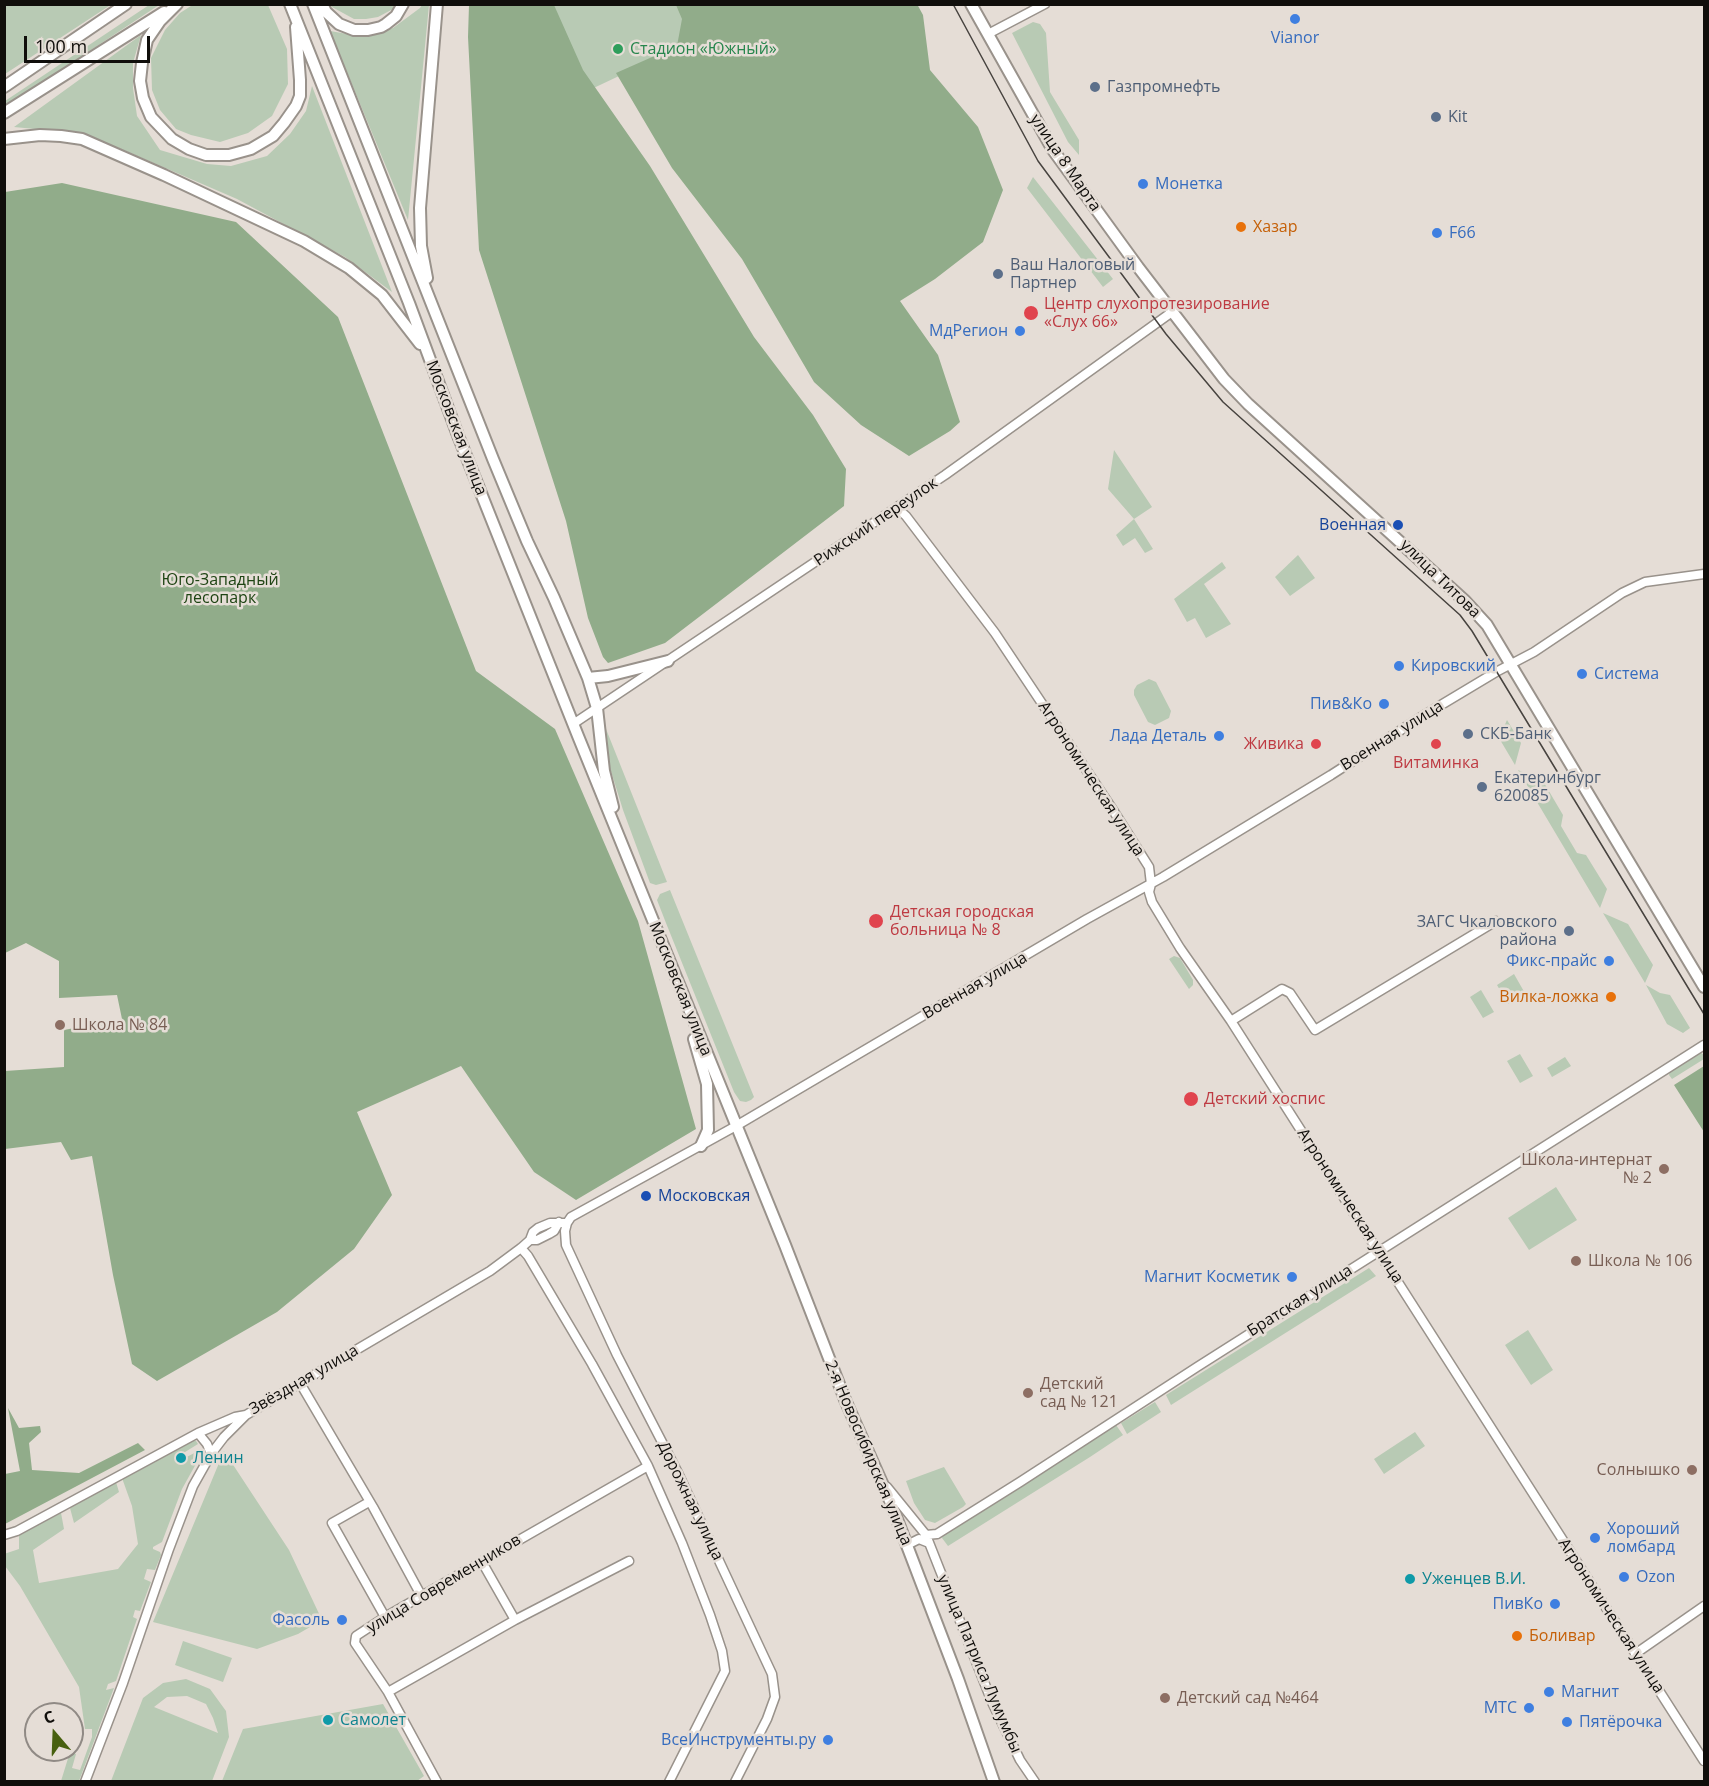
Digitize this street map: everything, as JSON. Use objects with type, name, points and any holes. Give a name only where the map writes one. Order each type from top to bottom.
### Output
[{"type":"main road","points":[[4,87],[126,4]]},
{"type":"main road","points":[[176,4],[147,40],[140,81],[151,117],[172,139],[189,149],[206,155],[230,155],[251,149],[273,136],[296,106],[300,96],[300,80],[292,10]]},
{"type":"main road","points":[[4,114],[176,4]]},
{"type":"main road","name":"Московская улица","points":[[313,4],[527,541],[588,678],[597,708],[604,771],[625,851]]},
{"type":"main road","points":[[322,4],[326,12],[339,24],[354,30],[368,30],[386,24],[396,16],[403,4]]},
{"type":"main road","points":[[430,299],[421,246],[420,208],[437,4]]},
{"type":"main road","name":"улица 8 Марта","points":[[972,4],[1053,150],[1172,312]]},
{"type":"main road","name":"Московская улица","points":[[292,10],[573,724],[736,1126]]},
{"type":"main road","points":[[4,139],[40,135],[82,139],[174,179],[304,241],[349,268],[382,295],[426,352]]},
{"type":"main road","name":"улица Титова","points":[[1172,312],[1224,379],[1248,404],[1479,615],[1704,987]]},
{"type":"main road","points":[[588,678],[608,676],[668,661]]},
{"type":"main road","points":[[694,1024],[693,1036],[707,1084],[708,1130],[701,1146]]},
{"type":"main road","name":"2-я Новосибирская улица","points":[[736,1126],[846,1402],[907,1545],[994,1782]]},
{"type":"street","points":[[988,34],[1045,4]]},
{"type":"street","name":"Рижский переулок","points":[[573,724],[897,508],[1172,312]]},
{"type":"street","name":"Агрономическая улица","points":[[897,508],[906,516],[1019,667],[1149,867],[1151,884],[1149,892],[1152,902],[1180,948],[1231,1021],[1704,1761]]},
{"type":"street","name":"Военная улица","points":[[530,1240],[545,1237],[571,1217],[736,1126],[1151,884],[1331,775],[1426,714],[1534,652],[1622,593],[1638,585],[1659,579],[1704,574]]},
{"type":"street","points":[[1231,1021],[1282,989],[1290,993],[1315,1030],[1496,921]]},
{"type":"street","name":"Братская улица","points":[[907,1545],[937,1534],[1704,1045]]},
{"type":"street","name":"Военная улица","points":[[538,1228],[550,1223],[563,1223]]},
{"type":"street","name":"Дорожная улица","points":[[563,1223],[566,1245],[617,1356],[678,1473],[772,1674],[775,1697],[767,1719],[735,1782]]},
{"type":"street","name":"Звёздная улица","points":[[4,1535],[17,1531],[198,1433],[235,1417],[246,1415],[490,1271],[530,1240],[533,1232],[538,1228]]},
{"type":"street","points":[[521,1248],[592,1364],[648,1466],[711,1615],[722,1652],[725,1671],[669,1782]]},
{"type":"street","points":[[300,1383],[422,1598]]},
{"type":"street","points":[[85,1782],[193,1486],[211,1454],[246,1415]]},
{"type":"street","points":[[198,1433],[207,1444],[211,1454]]},
{"type":"street","name":"улица Современников","points":[[437,1782],[388,1692],[355,1643],[356,1636],[594,1495],[648,1466]]},
{"type":"street","name":"улица Патриса Лумумбы","points":[[881,1480],[928,1539],[992,1702],[1020,1760],[1035,1782]]},
{"type":"street","points":[[369,1502],[332,1523],[385,1617]]},
{"type":"street","points":[[388,1692],[515,1620],[630,1561]]},
{"type":"street","points":[[482,1562],[515,1620]]},
{"type":"street","points":[[1635,1654],[1704,1606]]},
{"type":"green space","points":[[194,4],[268,5],[287,49],[288,84],[272,116],[248,133],[220,142],[176,129],[160,110],[152,90],[151,58],[165,30],[180,13]]},
{"type":"green space","points":[[917,4],[923,15],[930,70],[978,127],[1003,190],[983,242],[935,279],[900,301],[938,355],[960,422],[950,431],[909,456],[861,425],[814,382],[742,259],[672,168],[616,73],[677,46],[682,19],[676,5]]},
{"type":"green space","points":[[6,5],[109,6],[5,74],[4,17]]},
{"type":"green space","points":[[149,5],[159,5],[5,107],[5,101]]},
{"type":"green space","points":[[330,5],[396,5],[378,17],[354,19]]},
{"type":"green space","points":[[422,5],[429,5],[408,220],[330,31],[359,36],[393,28]]},
{"type":"green space","points":[[469,5],[554,5],[583,70],[650,166],[754,337],[813,415],[846,469],[844,506],[665,643],[608,663],[603,657],[588,618],[566,521],[479,250],[468,37]]},
{"type":"green space","name":"Стадион «Южный»","points":[[540,5],[769,5],[581,94]]},
{"type":"green space","points":[[1033,22],[1040,24],[1046,33],[1050,92],[1079,140],[1079,155],[1068,142],[1012,33]]},
{"type":"green space","points":[[141,35],[133,63],[133,88],[137,116],[160,150],[207,164],[231,166],[267,156],[290,134],[306,111],[312,86],[392,292],[345,257],[237,199],[119,148],[66,132],[14,127]]},
{"type":"green space","points":[[1033,177],[1113,279],[1103,287],[1027,188]]},
{"type":"green space","name":"Юго-Западный лесопарк","points":[[62,183],[236,222],[338,317],[476,671],[555,729],[638,921],[696,1129],[576,1200],[534,1172],[461,1066],[357,1112],[392,1195],[354,1249],[277,1312],[157,1381],[132,1364],[113,1275],[92,1156],[71,1160],[61,1142],[5,1149],[5,1071],[64,1067],[64,1030],[122,1019],[117,995],[59,998],[59,961],[26,943],[5,953],[5,192]]},
{"type":"green space","points":[[1114,450],[1152,507],[1134,519],[1108,489]]},
{"type":"green space","points":[[1134,519],[1153,549],[1145,553],[1135,538],[1123,546],[1116,535]]},
{"type":"green space","points":[[1298,555],[1315,578],[1290,596],[1275,577]]},
{"type":"green space","points":[[1222,562],[1226,568],[1204,584],[1231,624],[1206,638],[1195,618],[1187,622],[1174,599]]},
{"type":"green space","points":[[1149,679],[1156,682],[1171,711],[1169,718],[1155,725],[1148,722],[1134,695],[1137,685]]},
{"type":"green space","points":[[1507,720],[1521,743],[1515,765],[1499,738]]},
{"type":"green space","points":[[606,729],[667,882],[656,885],[650,883],[610,768]]},
{"type":"green space","points":[[1518,770],[1543,781],[1563,815],[1561,826],[1577,853],[1586,855],[1607,889],[1600,908]]},
{"type":"green space","points":[[670,890],[754,1097],[746,1102],[740,1101],[734,1092],[657,900],[660,894]]},
{"type":"green space","points":[[1603,913],[1628,924],[1653,965],[1645,983]]},
{"type":"green space","points":[[1174,956],[1180,958],[1193,980],[1193,985],[1189,989],[1169,959]]},
{"type":"green space","points":[[1514,974],[1526,995],[1508,1004],[1497,985]]},
{"type":"green space","points":[[1646,985],[1660,993],[1670,995],[1690,1028],[1683,1033],[1667,1024]]},
{"type":"green space","points":[[1481,990],[1494,1012],[1483,1018],[1470,997]]},
{"type":"green space","points":[[1700,1052],[1704,1055],[1704,1059],[1672,1079],[1669,1075],[1670,1070]]},
{"type":"green space","points":[[1520,1054],[1533,1076],[1520,1083],[1507,1061]]},
{"type":"green space","points":[[1565,1057],[1571,1066],[1552,1077],[1547,1068]]},
{"type":"green space","points":[[1704,1066],[1704,1132],[1674,1085]]},
{"type":"green space","points":[[1556,1187],[1577,1220],[1529,1250],[1508,1218]]},
{"type":"green space","points":[[1369,1268],[1376,1276],[1171,1405],[1166,1395]]},
{"type":"green space","points":[[1528,1330],[1553,1370],[1531,1385],[1505,1345]]},
{"type":"green space","points":[[1155,1402],[1161,1412],[1127,1434],[1121,1423]]},
{"type":"green space","points":[[8,1408],[19,1428],[40,1426],[41,1432],[29,1443],[32,1470],[79,1473],[138,1443],[145,1450],[5,1524],[5,1474],[20,1471]]},
{"type":"green space","points":[[1116,1425],[1123,1435],[1090,1457],[948,1546],[942,1538],[943,1534]]},
{"type":"green space","points":[[1415,1432],[1425,1446],[1384,1474],[1374,1459]]},
{"type":"green space","points":[[191,1440],[198,1444],[177,1457],[179,1461],[202,1449],[182,1489],[162,1542],[153,1547],[161,1555],[155,1570],[147,1569],[144,1579],[151,1582],[140,1611],[135,1610],[133,1617],[137,1619],[116,1681],[108,1684],[106,1690],[114,1688],[79,1781],[61,1781],[67,1762],[74,1762],[72,1768],[80,1770],[92,1737],[92,1729],[85,1729],[84,1702],[81,1702],[79,1687],[20,1586],[5,1566],[4,1554],[19,1549],[19,1535],[61,1513],[64,1529],[33,1550],[39,1583],[118,1569],[138,1544],[132,1506],[122,1478]]},
{"type":"green space","points":[[224,1451],[289,1550],[322,1620],[298,1634],[257,1649],[153,1622]]},
{"type":"green space","points":[[944,1467],[966,1504],[935,1523],[925,1520],[914,1503],[906,1481]]},
{"type":"green space","points":[[116,1482],[119,1492],[74,1523],[70,1508]]},
{"type":"green space","points":[[183,1641],[232,1658],[223,1682],[175,1665]]},
{"type":"green space","points":[[186,1679],[210,1689],[226,1711],[229,1737],[212,1781],[111,1781],[143,1698],[163,1683]],"holes":[[[187,1696],[206,1704],[218,1733],[154,1707],[167,1697]]]},
{"type":"green space","points":[[383,1704],[424,1776],[417,1781],[222,1781],[243,1729]]},
{"type":"tram line","points":[[953,4],[1038,161],[1166,334],[1223,402],[1460,615],[1472,631],[1704,1014]]},
{"type":"place","name":"Vianor","points":[[1295,19]]},
{"type":"place","name":"Стадион «Южный»","points":[[618,49]]},
{"type":"place","name":"Газпромнефть","points":[[1095,87]]},
{"type":"place","name":"Kit","points":[[1436,117]]},
{"type":"place","name":"Монетка","points":[[1143,184]]},
{"type":"place","name":"Хазар","points":[[1241,227]]},
{"type":"place","name":"F66","points":[[1437,233]]},
{"type":"place","name":"Ваш Налоговый Партнер","points":[[998,274]]},
{"type":"place","name":"Центр слухопротезирование «Слух 66»","points":[[1031,313]]},
{"type":"place","name":"МдРегион","points":[[1020,331]]},
{"type":"place","name":"Военная","points":[[1398,525]]},
{"type":"place","name":"Кировский","points":[[1399,666]]},
{"type":"place","name":"Система","points":[[1582,674]]},
{"type":"place","name":"Пив&Ко","points":[[1384,704]]},
{"type":"place","name":"СКБ-Банк","points":[[1468,734]]},
{"type":"place","name":"Лада Деталь","points":[[1219,736]]},
{"type":"place","name":"Живика","points":[[1316,744]]},
{"type":"place","name":"Витаминка","points":[[1436,744]]},
{"type":"place","name":"Екатеринбург 620085","points":[[1482,787]]},
{"type":"place","name":"Детская городская больница № 8","points":[[876,921]]},
{"type":"place","name":"ЗАГС Чкаловского района","points":[[1569,931]]},
{"type":"place","name":"Фикс-прайс","points":[[1609,961]]},
{"type":"place","name":"Вилка-ложка","points":[[1611,997]]},
{"type":"place","name":"Школа № 84","points":[[60,1025]]},
{"type":"place","name":"Детский хоспис","points":[[1191,1099]]},
{"type":"place","name":"Школа-интернат № 2","points":[[1664,1169]]},
{"type":"place","name":"Московская","points":[[646,1196]]},
{"type":"place","name":"Школа № 106","points":[[1576,1261]]},
{"type":"place","name":"Магнит Косметик","points":[[1292,1277]]},
{"type":"place","name":"Детский сад № 121","points":[[1028,1393]]},
{"type":"place","name":"Ленин","points":[[181,1458]]},
{"type":"place","name":"Солнышко","points":[[1692,1470]]},
{"type":"place","name":"Хороший ломбард","points":[[1595,1538]]},
{"type":"place","name":"Ozon","points":[[1624,1577]]},
{"type":"place","name":"Уженцев В.И.","points":[[1410,1579]]},
{"type":"place","name":"ПивКо","points":[[1555,1604]]},
{"type":"place","name":"Фасоль","points":[[342,1620]]},
{"type":"place","name":"Боливар","points":[[1517,1636]]},
{"type":"place","name":"Магнит","points":[[1549,1692]]},
{"type":"place","name":"Детский сад №464","points":[[1165,1698]]},
{"type":"place","name":"МТС","points":[[1529,1708]]},
{"type":"place","name":"Самолет","points":[[328,1720]]},
{"type":"place","name":"Пятёрочка","points":[[1567,1722]]},
{"type":"place","name":"ВсеИнструменты.ру","points":[[828,1740]]}]
